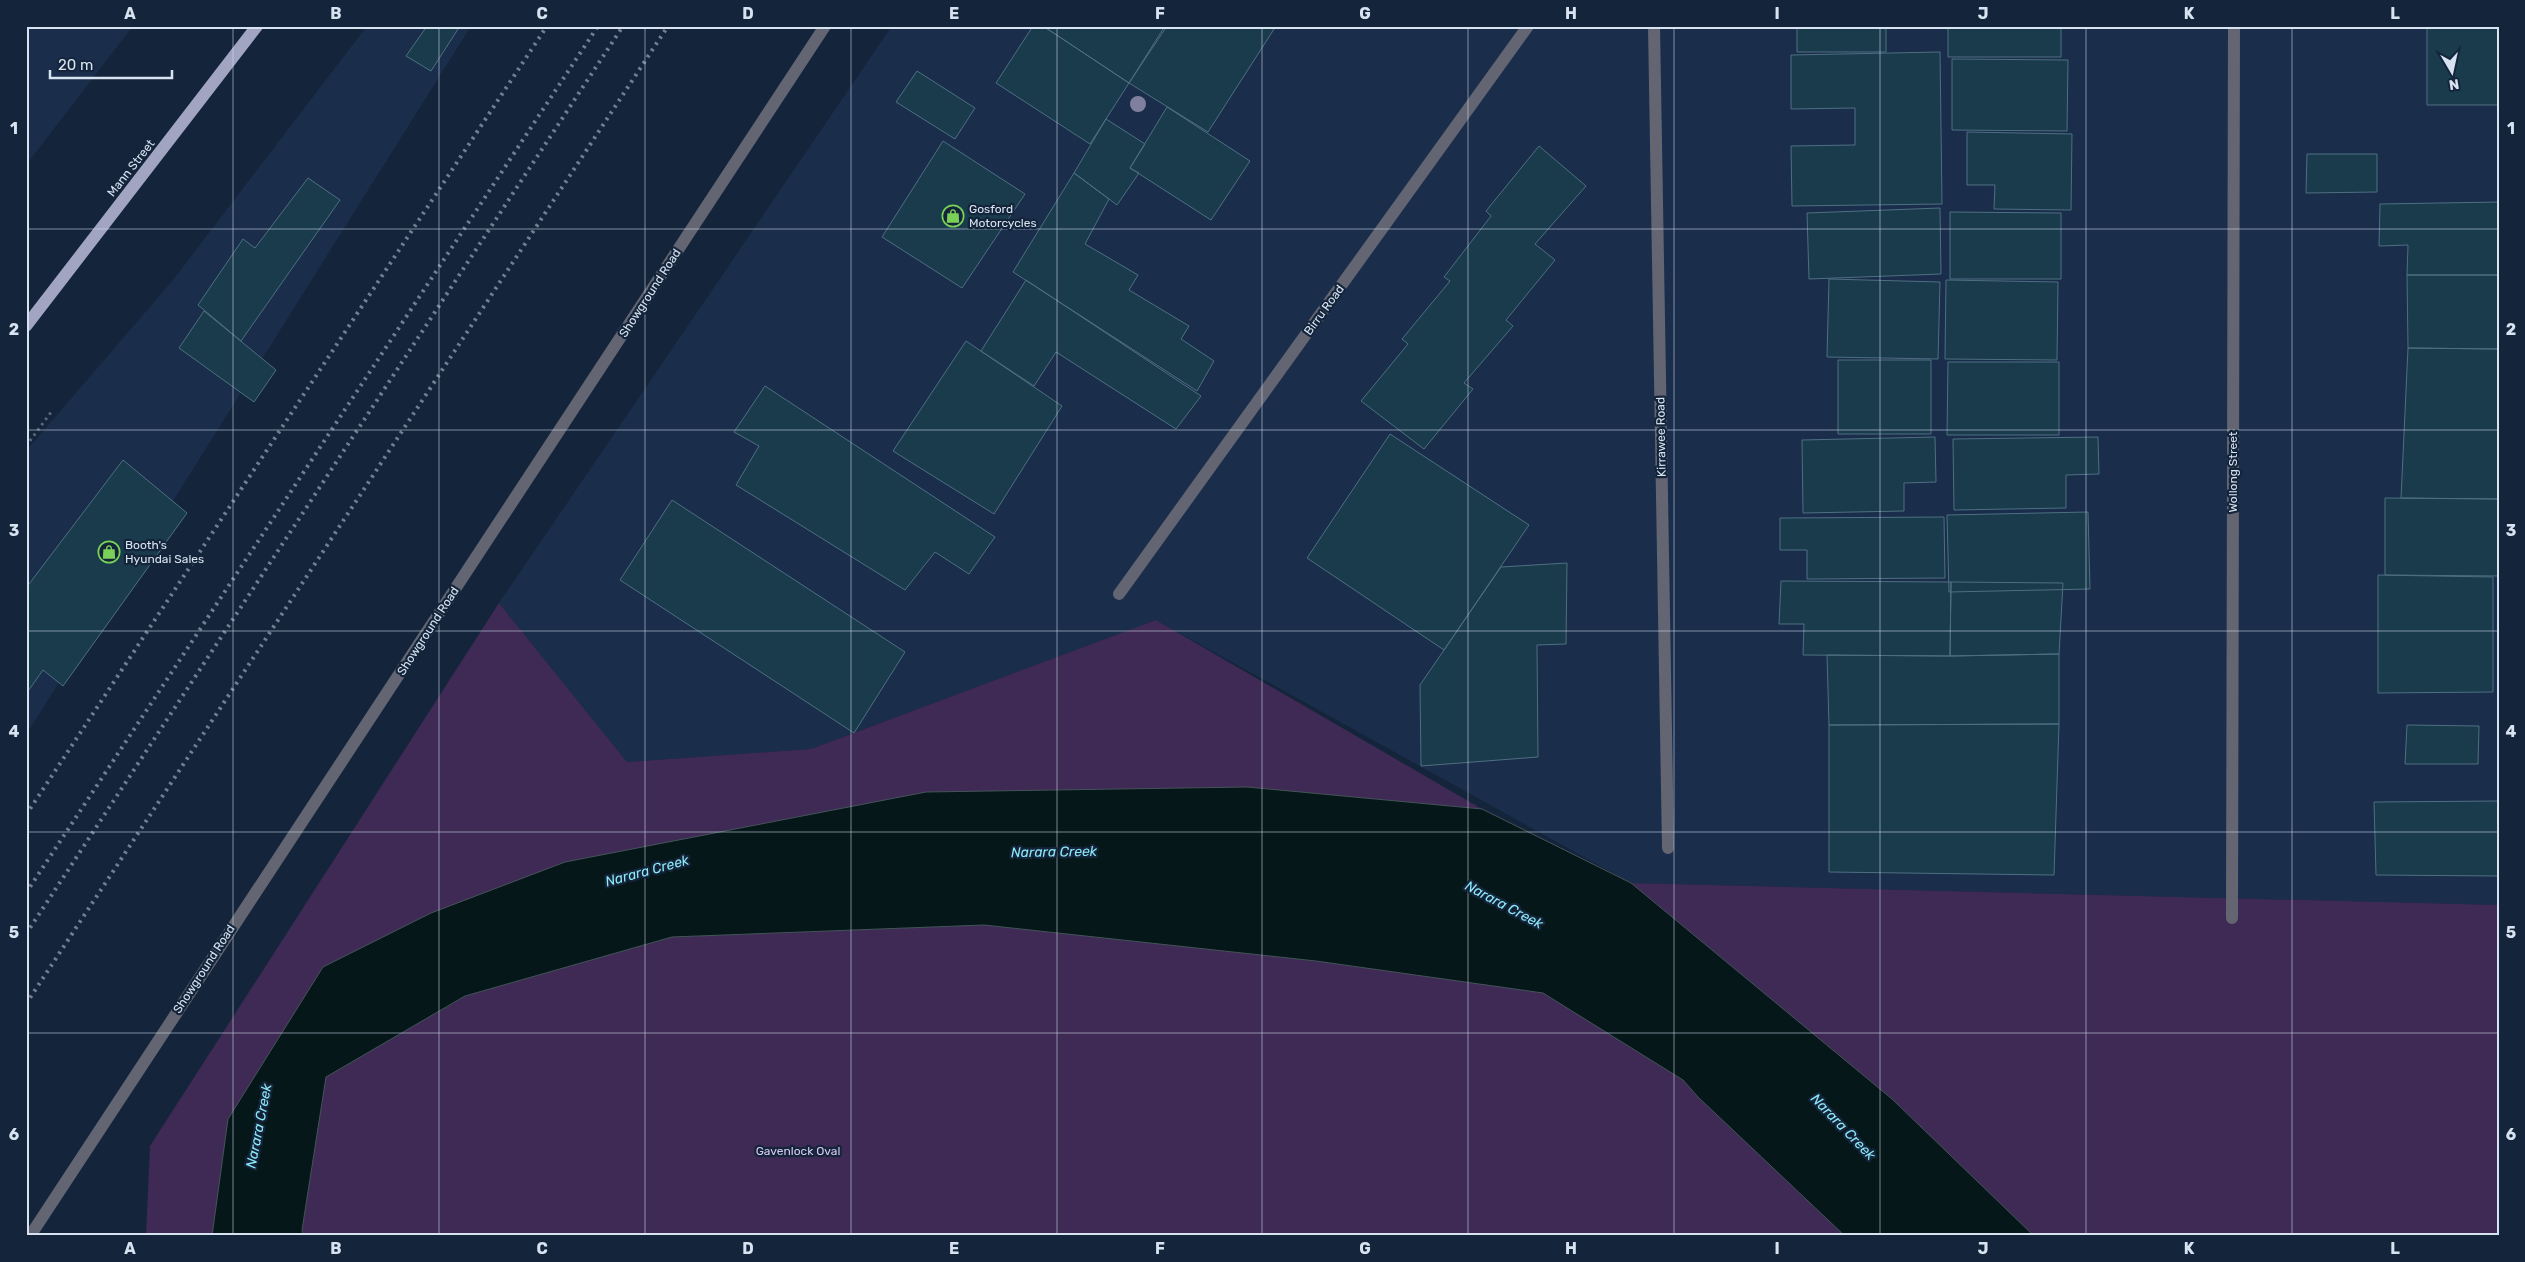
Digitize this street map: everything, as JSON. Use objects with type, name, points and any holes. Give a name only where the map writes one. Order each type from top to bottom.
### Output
[{"type":"main road","name":"Mann Street","points":[[26,326],[257,26]]},
{"type":"street","name":"Showground Road","points":[[30,1236],[824,26]]},
{"type":"street","name":"Birru Road","points":[[1119,594],[1528,26]]},
{"type":"street","name":"Kirrawee Road","points":[[1654,26],[1668,848]]},
{"type":"street","name":"Wollong Street","points":[[2232,918],[2234,26]]},
{"type":"path","points":[[26,446],[52,411]]},
{"type":"shaded area","points":[[26,26],[133,26],[26,165]]},
{"type":"shaded area","points":[[367,26],[471,26],[26,735],[26,451],[173,280]]},
{"type":"shaded area","points":[[892,26],[2499,26],[2499,905],[1631,883],[1156,620],[811,749],[627,762],[499,603]]},
{"type":"green space","points":[[499,603],[627,762],[811,749],[1156,620],[1482,809],[1247,787],[565,862],[228,1119],[212,1236],[146,1236],[150,1146]]},
{"type":"green space","points":[[1631,883],[2499,905],[2499,1236],[2034,1236],[1892,1099]]},
{"type":"green space","name":"Gavenlock Oval","points":[[984,925],[1316,961],[1543,993],[1683,1080],[1698,1097],[1845,1236],[303,1236],[302,1230],[326,1077],[465,996],[672,937]]},
{"type":"water","name":"Narara Creek","points":[[1247,787],[1482,809],[1631,883],[1892,1099],[2034,1236],[1845,1236],[1698,1097],[1683,1080],[1543,993],[1316,961],[984,925],[672,937],[465,996],[326,1077],[302,1230],[303,1236],[212,1236],[228,1119],[323,967],[431,913],[565,862],[926,792]]},
{"type":"building","points":[[427,26],[460,26],[431,71],[406,56]]},
{"type":"building","points":[[1033,26],[1043,26],[1129,83],[1090,144],[996,83]]},
{"type":"building","points":[[1043,26],[1165,26],[1129,83]]},
{"type":"building","points":[[1167,26],[1276,26],[1208,132],[1129,83]]},
{"type":"building","points":[[1797,26],[1886,26],[1886,52],[1797,52]]},
{"type":"building","points":[[1948,26],[2061,26],[2061,57],[1948,57]]},
{"type":"building","points":[[2427,26],[2499,26],[2499,105],[2427,105]]},
{"type":"building","points":[[1940,52],[1942,204],[1792,206],[1791,146],[1855,145],[1855,108],[1791,109],[1791,55]]},
{"type":"building","points":[[1952,59],[2068,60],[2067,131],[1952,130]]},
{"type":"building","points":[[917,71],[975,108],[955,139],[896,102]]},
{"type":"building","points":[[1167,107],[1250,161],[1211,220],[1130,168]]},
{"type":"building","points":[[1106,119],[1145,144],[1130,168],[1139,173],[1117,205],[1074,173]]},
{"type":"building","points":[[1967,132],[2072,134],[2071,210],[1994,209],[1995,185],[1967,185]]},
{"type":"building","name":"Gosford Motorcycles","points":[[943,141],[1025,194],[962,288],[882,237]]},
{"type":"building","points":[[1539,146],[1586,186],[1535,244],[1555,260],[1506,320],[1513,326],[1464,383],[1473,389],[1424,449],[1361,401],[1408,344],[1402,339],[1450,281],[1444,277],[1491,216],[1486,211]]},
{"type":"building","points":[[2307,154],[2377,154],[2377,192],[2306,193]]},
{"type":"building","points":[[1074,173],[1109,199],[1085,244],[1138,275],[1129,290],[1189,326],[1181,339],[1214,361],[1197,391],[1013,272]]},
{"type":"building","points":[[308,178],[340,200],[241,341],[198,305],[243,239],[255,248]]},
{"type":"building","points":[[2499,202],[2499,275],[2407,275],[2408,245],[2379,246],[2380,204]]},
{"type":"building","points":[[1940,208],[1941,274],[1809,279],[1807,213]]},
{"type":"building","points":[[1950,212],[2061,213],[2061,279],[1950,279]]},
{"type":"building","points":[[2407,275],[2499,275],[2499,349],[2408,348]]},
{"type":"building","points":[[1829,279],[1940,282],[1938,359],[1827,357]]},
{"type":"building","points":[[1026,280],[1201,396],[1176,429],[1056,352],[1034,386],[981,351]]},
{"type":"building","points":[[1946,280],[2058,282],[2057,360],[1945,359]]},
{"type":"building","points":[[204,311],[276,370],[254,402],[179,348]]},
{"type":"building","points":[[966,341],[1062,406],[994,514],[893,451]]},
{"type":"building","points":[[2408,348],[2499,349],[2499,499],[2401,498]]},
{"type":"building","points":[[1838,360],[1931,360],[1931,434],[1838,434]]},
{"type":"building","points":[[1948,362],[2059,362],[2059,435],[1947,435]]},
{"type":"building","points":[[765,386],[995,537],[969,574],[935,552],[905,590],[736,485],[759,446],[734,432]]},
{"type":"building","points":[[1390,434],[1529,525],[1444,650],[1307,558]]},
{"type":"building","points":[[1935,437],[1936,482],[1904,483],[1904,511],[1803,513],[1802,440]]},
{"type":"building","points":[[2098,437],[2099,474],[2066,475],[2066,508],[1954,510],[1953,439]]},
{"type":"building","points":[[123,460],[187,513],[63,686],[43,670],[26,694],[26,588]]},
{"type":"building","points":[[2385,498],[2499,499],[2499,576],[2385,575]]},
{"type":"building","points":[[672,500],[905,652],[854,733],[620,580]]},
{"type":"building","points":[[2088,512],[2090,589],[1949,592],[1947,515]]},
{"type":"building","points":[[1944,517],[1945,578],[1807,579],[1807,550],[1780,550],[1780,518]]},
{"type":"building","points":[[1567,563],[1566,644],[1537,645],[1538,757],[1421,766],[1420,685],[1501,567]]},
{"type":"building","points":[[2378,575],[2493,577],[2493,692],[2378,693]]},
{"type":"building","points":[[1781,581],[1951,582],[1950,656],[1803,655],[1804,624],[1779,624]]},
{"type":"building","points":[[1951,582],[2063,583],[2059,654],[1950,656]]},
{"type":"building","points":[[2059,654],[2059,724],[1829,725],[1827,655],[1950,656]]},
{"type":"building","points":[[2059,724],[2054,875],[1829,872],[1829,725]]},
{"type":"building","points":[[2407,725],[2479,726],[2478,764],[2405,764]]},
{"type":"building","points":[[2499,801],[2499,876],[2376,875],[2374,802]]},
{"type":"railway","points":[[26,815],[547,26]]},
{"type":"railway","points":[[26,893],[598,26]]},
{"type":"railway","points":[[26,934],[623,26]]},
{"type":"railway","points":[[26,1004],[668,26]]},
{"type":"place","name":"Gosford Motorcycles","points":[[953,216]]},
{"type":"place","name":"Booth's Hyundai Sales","points":[[109,552]]}]
